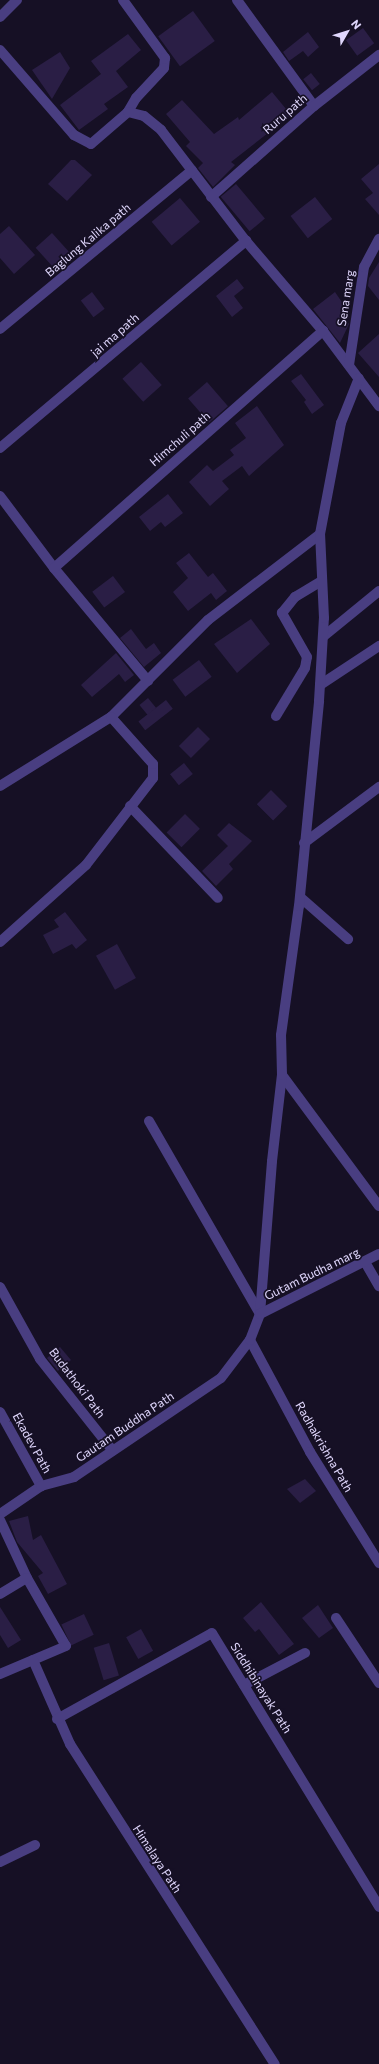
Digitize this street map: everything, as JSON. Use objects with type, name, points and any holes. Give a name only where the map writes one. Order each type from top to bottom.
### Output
[{"type":"street","points":[[0,17],[17,0]]},
{"type":"street","points":[[0,50],[74,135],[91,144],[128,112],[136,98],[164,68],[165,58],[123,0]]},
{"type":"street","points":[[237,0],[314,106]]},
{"type":"street","name":"Ruru path","points":[[211,197],[314,106],[379,55]]},
{"type":"street","points":[[128,112],[144,116],[161,130],[211,197],[323,331],[379,406]]},
{"type":"street","name":"Baglung Kalika path","points":[[0,329],[192,170]]},
{"type":"street","name":"Sena marg","points":[[349,365],[364,267],[379,239]]},
{"type":"street","name":"jai ma path","points":[[0,448],[246,240]]},
{"type":"street","name":"Himchuli path","points":[[54,568],[323,331]]},
{"type":"street","points":[[260,1314],[272,1161],[282,1075],[281,1035],[300,897],[324,636],[320,534],[340,423],[359,378]]},
{"type":"street","points":[[0,496],[54,568],[148,681]]},
{"type":"street","points":[[0,786],[111,717],[208,620],[320,534]]},
{"type":"street","points":[[276,716],[305,668],[307,657],[282,613],[295,597],[322,580]]},
{"type":"street","points":[[324,636],[379,591]]},
{"type":"street","points":[[320,685],[379,646]]},
{"type":"street","points":[[0,942],[86,865],[153,778],[153,764],[111,717]]},
{"type":"street","points":[[304,843],[379,787]]},
{"type":"street","points":[[130,806],[218,898]]},
{"type":"street","points":[[300,897],[348,939]]},
{"type":"street","points":[[282,1075],[379,1206]]},
{"type":"street","points":[[149,1121],[260,1314]]},
{"type":"street","name":"Gutam Budha marg","points":[[250,1340],[260,1314],[379,1254]]},
{"type":"street","points":[[365,1262],[379,1286]]},
{"type":"street","name":"Budathoki Path","points":[[0,1287],[40,1359],[113,1451]]},
{"type":"street","name":"Gautam Buddha Path","points":[[0,1514],[41,1486],[74,1477],[221,1378],[250,1340]]},
{"type":"street","name":"Radhakrishna Path","points":[[250,1340],[310,1452],[379,1563]]},
{"type":"street","name":"Ekadev Path","points":[[0,1412],[41,1486]]},
{"type":"street","points":[[0,1520],[27,1578],[66,1646],[0,1674]]},
{"type":"street","points":[[0,1594],[27,1578]]},
{"type":"street","points":[[336,1618],[379,1683]]},
{"type":"street","name":"Siddhibinayak Path","points":[[57,1719],[212,1633],[379,1907]]},
{"type":"street","points":[[244,1685],[305,1654]]},
{"type":"street","name":"Himalaya Path","points":[[33,1660],[57,1719],[135,1849],[275,2064]]},
{"type":"street","points":[[0,1862],[34,1846]]},
{"type":"building","points":[[193,11],[215,41],[180,66],[158,36]]},
{"type":"building","points":[[363,28],[374,43],[357,56],[346,40]]},
{"type":"building","points":[[308,32],[319,47],[308,57],[303,51],[289,61],[283,52]]},
{"type":"building","points":[[128,34],[141,50],[116,71],[128,87],[104,104],[108,109],[79,130],[60,105],[101,74],[91,61]]},
{"type":"building","points":[[60,52],[70,68],[52,99],[32,70]]},
{"type":"building","points":[[311,73],[320,84],[312,90],[303,79]]},
{"type":"building","points":[[272,92],[291,115],[231,162],[235,165],[213,187],[198,168],[203,163],[186,146],[190,142],[166,114],[182,100],[214,134],[238,117],[239,120]]},
{"type":"building","points":[[71,160],[75,160],[92,175],[67,201],[48,184]]},
{"type":"building","points":[[379,164],[379,215],[365,199],[373,193],[361,179]]},
{"type":"building","points":[[236,184],[265,218],[250,231],[221,197]]},
{"type":"building","points":[[315,197],[332,219],[308,238],[291,216]]},
{"type":"building","points":[[180,198],[200,222],[172,246],[152,222]]},
{"type":"building","points":[[9,226],[35,255],[14,274],[0,258],[0,234]]},
{"type":"building","points":[[52,233],[73,256],[56,271],[36,248]]},
{"type":"building","points":[[379,262],[379,300],[368,286],[369,278]]},
{"type":"building","points":[[237,279],[244,288],[234,296],[243,308],[232,317],[216,296]]},
{"type":"building","points":[[92,292],[105,309],[93,317],[81,300]]},
{"type":"building","points":[[335,292],[348,311],[342,315],[349,324],[340,343],[313,309]]},
{"type":"building","points":[[379,334],[379,377],[358,353]]},
{"type":"building","points":[[141,362],[162,385],[143,402],[122,379]]},
{"type":"building","points":[[301,374],[324,405],[312,414],[304,402],[306,400],[291,381]]},
{"type":"building","points":[[207,382],[228,406],[209,423],[188,398]]},
{"type":"building","points":[[257,406],[284,445],[249,476],[242,466],[222,481],[229,489],[210,506],[189,482],[207,465],[213,471],[234,455],[230,450],[246,438],[235,423]]},
{"type":"building","points":[[168,494],[183,513],[165,527],[161,522],[150,531],[139,517]]},
{"type":"building","points":[[189,553],[208,577],[213,573],[227,591],[216,600],[211,593],[188,611],[173,592],[188,578],[176,563]]},
{"type":"building","points":[[113,576],[125,592],[104,608],[92,592]]},
{"type":"building","points":[[251,619],[270,644],[237,673],[214,644]]},
{"type":"building","points":[[131,629],[146,649],[154,643],[161,653],[144,667],[120,638]]},
{"type":"building","points":[[116,653],[134,675],[125,682],[119,674],[92,697],[81,685]]},
{"type":"building","points":[[199,660],[212,677],[185,697],[173,680]]},
{"type":"building","points":[[148,698],[156,708],[148,715],[139,705]]},
{"type":"building","points":[[166,700],[173,709],[145,730],[138,722]]},
{"type":"building","points":[[198,727],[210,739],[191,758],[179,746]]},
{"type":"building","points":[[184,763],[193,774],[179,785],[170,774]]},
{"type":"building","points":[[271,790],[287,806],[273,820],[257,804]]},
{"type":"building","points":[[185,814],[200,829],[181,847],[167,832]]},
{"type":"building","points":[[229,823],[252,841],[229,864],[233,869],[216,886],[202,871],[228,846],[217,835]]},
{"type":"building","points":[[65,912],[87,940],[76,949],[72,944],[53,954],[43,935],[59,927],[54,920]]},
{"type":"building","points":[[117,944],[136,978],[115,990],[96,956]]},
{"type":"building","points":[[60,1347],[71,1360],[58,1371],[47,1358]]},
{"type":"building","points":[[305,1479],[316,1491],[300,1503],[287,1489]]},
{"type":"building","points":[[28,1516],[33,1540],[41,1535],[67,1584],[48,1594],[38,1576],[43,1573],[17,1542],[9,1521]]},
{"type":"building","points":[[261,1602],[294,1644],[279,1655],[259,1629],[255,1632],[243,1618]]},
{"type":"building","points":[[318,1605],[333,1628],[319,1638],[302,1618]]},
{"type":"building","points":[[0,1607],[21,1640],[8,1648],[0,1635]]},
{"type":"building","points":[[84,1614],[94,1635],[71,1645],[61,1625]]},
{"type":"building","points":[[141,1629],[153,1651],[138,1659],[126,1637]]},
{"type":"building","points":[[109,1643],[119,1676],[104,1680],[94,1648]]}]
